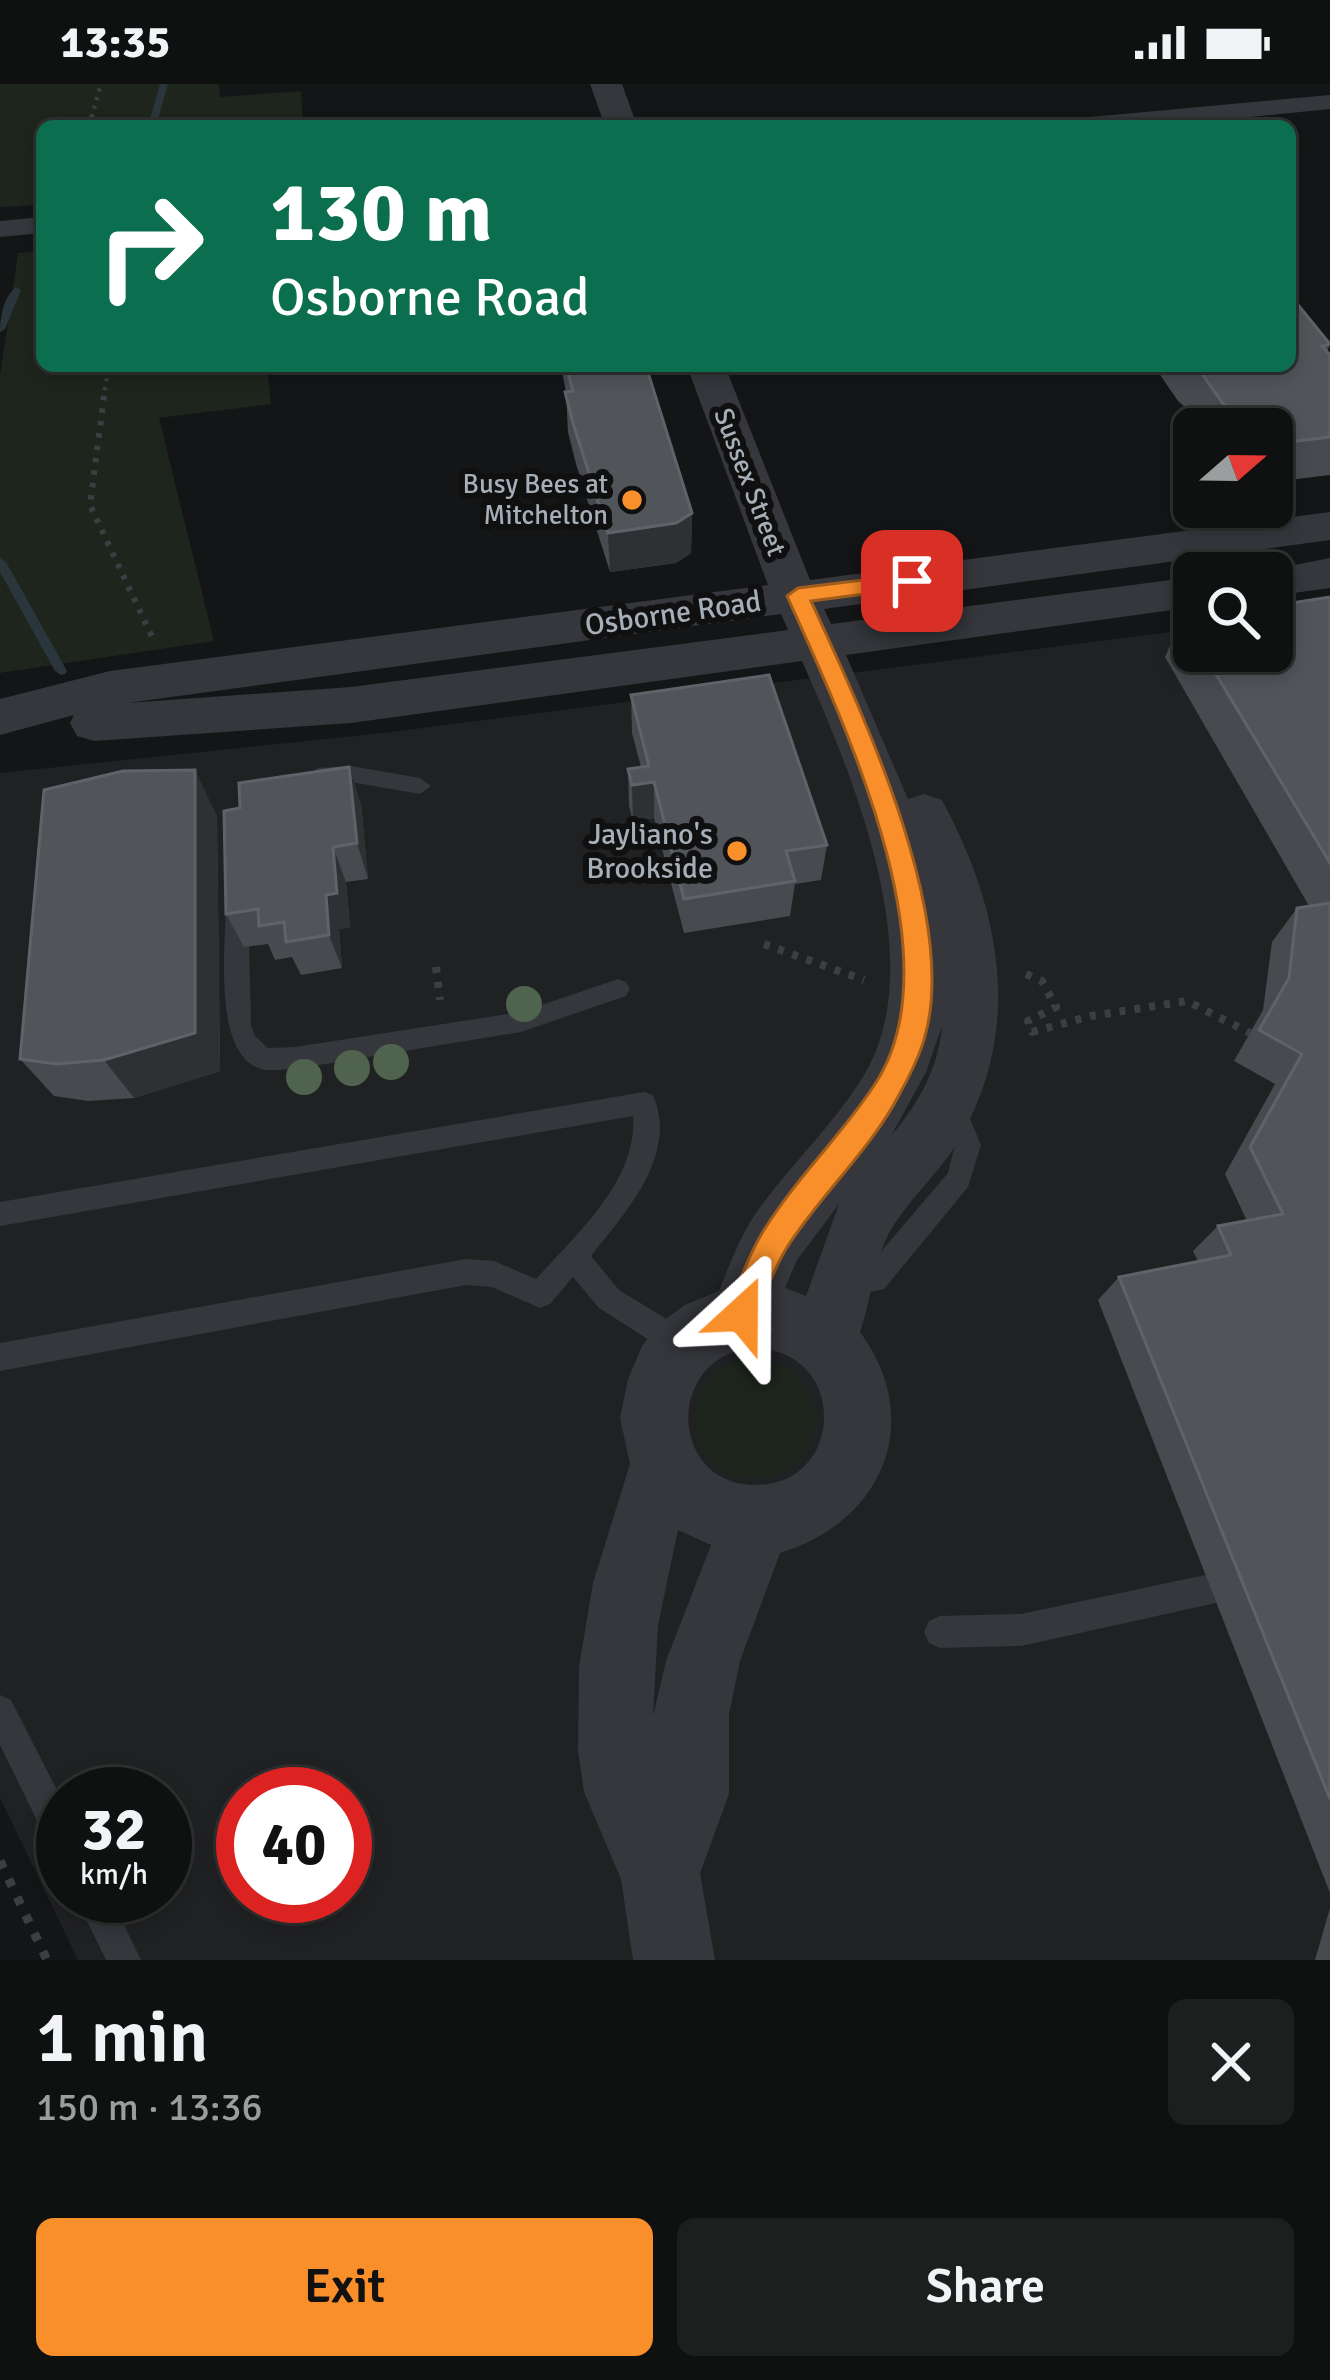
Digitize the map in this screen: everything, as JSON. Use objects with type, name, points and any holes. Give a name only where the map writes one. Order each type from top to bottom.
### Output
[{"type":"street","points":[[606,84],[619,120]]},
{"type":"street","points":[[1142,120],[1330,102]]},
{"type":"street","points":[[0,229],[36,226]]},
{"type":"street","name":"Sussex Street","points":[[708,372],[779,560],[819,626]]},
{"type":"street","name":"Osborne Road","points":[[9,716],[106,724],[351,705],[819,626],[1330,526]]},
{"type":"street","points":[[1293,578],[1330,573]]},
{"type":"street","name":"Osborne Road","points":[[819,626],[1173,594]]},
{"type":"street","points":[[819,626],[884,712],[941,860],[974,969],[969,1031],[950,1100],[861,1223],[833,1314],[857,1426],[851,1456],[837,1484],[815,1505],[787,1519],[756,1522],[720,1514],[688,1494],[665,1463],[654,1400],[664,1370],[682,1344],[699,1329],[742,1314],[771,1315],[799,1325],[833,1314]]},
{"type":"street","points":[[742,1314],[773,1242],[887,1090],[911,1039],[916,1011],[914,908],[907,874],[819,626]]},
{"type":"street","points":[[665,1463],[644,1522],[629,1587],[615,1698],[624,1795],[660,1873],[674,1960]]},
{"type":"street","points":[[660,1873],[690,1794],[692,1714],[703,1661],[756,1522]]},
{"type":"lane","points":[[295,779],[350,773],[398,786],[420,786]]},
{"type":"lane","points":[[236,865],[239,1025],[253,1054],[262,1059],[296,1058],[521,1022],[618,989]]},
{"type":"lane","points":[[0,1214],[644,1103],[647,1128],[641,1161],[574,1257],[540,1294],[494,1274],[466,1272],[0,1357]]},
{"type":"lane","points":[[574,1257],[609,1298],[682,1344]]},
{"type":"lane","points":[[940,1632],[1021,1630],[1268,1576],[1277,1598]]},
{"type":"lane","points":[[0,1712],[36,1783]]},
{"type":"lane","points":[[106,1923],[124,1960]]},
{"type":"path","points":[[90,120],[101,84]]},
{"type":"path","points":[[108,372],[91,469],[90,505],[162,656]]},
{"type":"path","points":[[764,944],[884,988]]},
{"type":"path","points":[[1026,974],[1042,981],[1055,1006],[1028,1021],[1032,1032],[1091,1016],[1187,1001],[1250,1033]]},
{"type":"path","points":[[0,1861],[47,1960]]},
{"type":"shaded area","points":[[0,84],[219,84],[220,97],[301,91],[303,120],[36,120],[36,205],[0,207]]},
{"type":"shaded area","points":[[36,251],[36,372],[268,372],[271,404],[159,418],[214,641],[0,673],[0,376],[18,253]]},
{"type":"shaded area","points":[[1330,610],[1330,1960],[78,1960],[60,1923],[192,1923],[192,1767],[36,1767],[36,1873],[0,1798],[0,773],[383,733],[1173,632],[1173,672],[1293,672],[1293,636]]},
{"type":"shaded area","points":[[755,1359],[778,1364],[797,1377],[810,1396],[815,1419],[810,1442],[797,1461],[778,1474],[755,1479],[732,1474],[713,1461],[700,1442],[695,1419],[700,1396],[713,1377],[732,1364]]},
{"type":"building","points":[[1296,302],[1330,344],[1322,346],[1330,355],[1330,437],[1293,441],[1293,408],[1226,408],[1201,372],[1296,372]]},
{"type":"building","name":"Busy Bees at Mitchelton","points":[[568,372],[648,372],[692,513],[676,523],[608,533],[565,392],[573,391]]},
{"type":"building","points":[[1330,597],[1330,863],[1215,672],[1293,672],[1293,603]]},
{"type":"building","name":"Jayliano's Brookside","points":[[769,675],[827,845],[786,851],[795,881],[684,899],[654,782],[632,785],[628,769],[649,766],[631,695]]},
{"type":"building","points":[[349,767],[357,843],[333,847],[337,893],[326,895],[329,935],[286,942],[284,922],[259,926],[258,909],[226,914],[224,811],[240,808],[239,783]]},
{"type":"building","points":[[195,770],[195,1033],[104,1060],[56,1064],[20,1059],[44,790],[123,771]]},
{"type":"building","points":[[1330,903],[1330,1799],[1119,1277],[1231,1255],[1218,1226],[1283,1214],[1250,1147],[1302,1054],[1259,1030],[1289,978],[1297,908]]},
{"type":"waterway","points":[[154,120],[164,84]]},
{"type":"waterway","points":[[0,329],[16,290]]},
{"type":"waterway","points":[[0,562],[61,671]]},
{"type":"place","name":"Busy Bees at Mitchelton","points":[[632,500]]},
{"type":"place","name":"Jayliano's Brookside","points":[[737,851]]},
{"type":"route","points":[[742,1314],[773,1242],[887,1090],[911,1039],[916,1011],[914,908],[907,874],[844,697],[798,596],[912,581]]}]
